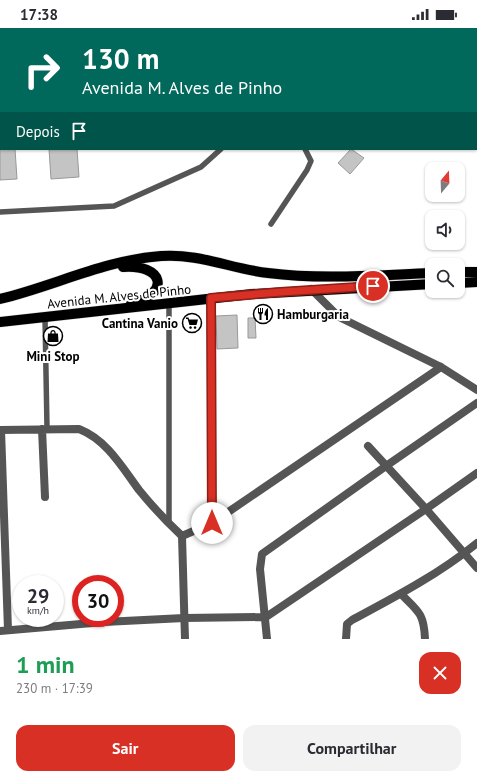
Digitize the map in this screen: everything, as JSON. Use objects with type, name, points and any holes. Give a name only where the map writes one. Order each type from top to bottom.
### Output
[{"type":"main road","name":"Avenida M. Alves de Pinho","points":[[0,299],[116,263],[162,255],[191,257],[250,270],[284,275],[345,276],[425,273]]},
{"type":"main road","points":[[89,271],[123,266],[140,267],[153,272],[157,278],[155,291],[148,298],[96,312]]},
{"type":"main road","points":[[465,272],[477,272]]},
{"type":"main road","points":[[465,283],[477,282]]},
{"type":"main road","name":"Avenida M. Alves de Pinho","points":[[0,322],[169,304],[211,298],[311,289],[425,284]]},
{"type":"street","points":[[311,289],[339,316],[441,366],[477,390]]},
{"type":"street","points":[[211,298],[212,523]]},
{"type":"street","points":[[182,536],[212,523],[441,366]]},
{"type":"street","points":[[267,639],[266,617],[260,570],[262,554],[386,466],[477,404]]},
{"type":"street","points":[[44,428],[45,497]]},
{"type":"street","points":[[185,639],[184,618],[182,536],[140,491],[115,458],[94,437],[79,429],[44,428],[1,430],[4,631],[184,618],[266,617],[477,473]]},
{"type":"street","points":[[368,446],[426,509],[463,554],[477,568]]},
{"type":"street","points":[[346,639],[347,624],[401,594],[463,554],[477,543]]},
{"type":"street","points":[[401,594],[423,619],[425,639]]},
{"type":"lane","points":[[0,212],[114,206],[201,167],[219,150]]},
{"type":"lane","points":[[270,224],[307,170],[311,161],[306,150]]},
{"type":"lane","points":[[169,304],[169,523]]},
{"type":"lane","points":[[44,428],[45,318]]},
{"type":"building","points":[[0,150],[15,150],[17,179],[0,180]]},
{"type":"building","points":[[49,150],[77,150],[79,177],[51,179]]},
{"type":"building","points":[[350,150],[364,158],[350,174],[338,163]]},
{"type":"building","points":[[237,315],[238,348],[217,349],[216,316]]},
{"type":"building","points":[[248,318],[255,318],[256,338],[248,338]]},
{"type":"place","name":"Hamburgaria","points":[[263,314]]},
{"type":"place","name":"Cantina Vanio","points":[[192,323]]},
{"type":"place","name":"Mini Stop","points":[[53,336]]},
{"type":"route","points":[[212,523],[211,298],[311,289],[373,286]]}]
